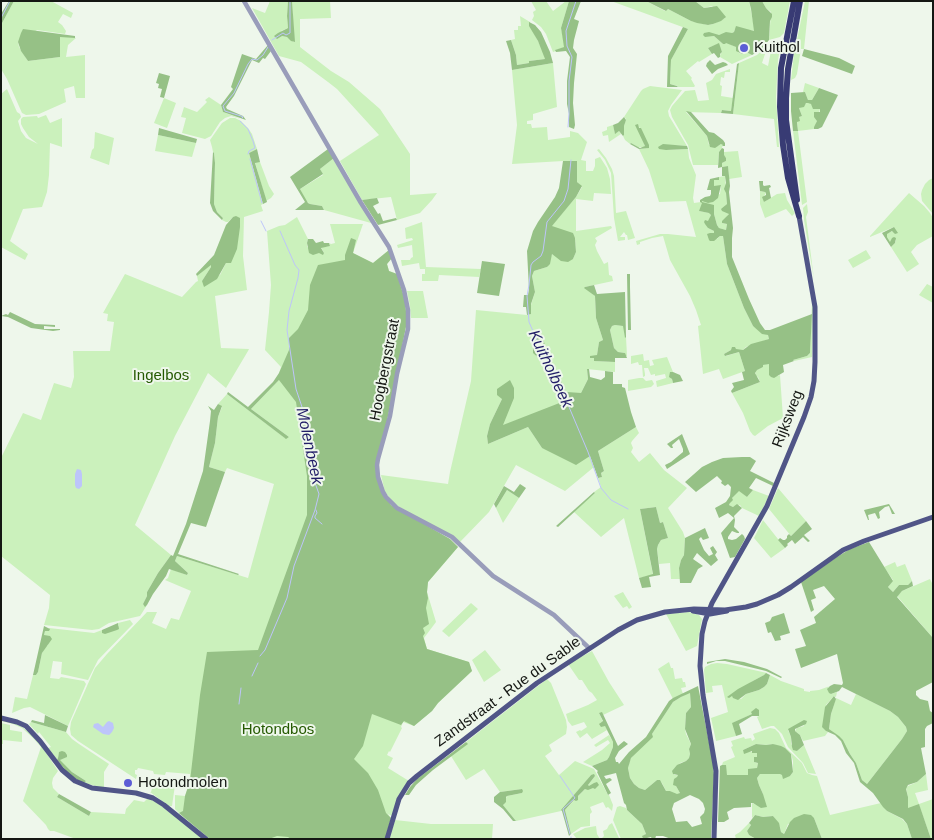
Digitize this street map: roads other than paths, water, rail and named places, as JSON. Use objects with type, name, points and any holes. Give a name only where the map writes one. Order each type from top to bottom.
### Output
[{"type":"highway","name":"Rijksweg","points":[[794,1],[783,59],[780,106],[788,178],[799,216]]},
{"type":"highway","name":"Rijksweg","points":[[799,216],[787,125],[786,98],[789,61],[800,1]]},
{"type":"main road","name":"Rijksweg","points":[[714,839],[716,762],[703,695],[700,666],[702,634],[713,602],[767,506],[811,397],[815,372],[815,307],[799,216]]},
{"type":"main road","name":"Zandstraat - Rue du Sable","points":[[387,839],[399,799],[409,783],[537,683],[618,630],[637,620],[666,612],[683,610],[723,613],[757,604],[800,581],[848,548],[933,518]]},
{"type":"main road","points":[[1,718],[26,726],[62,770],[75,780],[92,788],[136,794],[154,799],[206,839]]},
{"type":"street","name":"Hoogbergstraat","points":[[244,1],[361,203],[389,247],[404,290],[408,310],[408,328],[390,416],[377,465],[380,484],[386,497],[401,510],[452,537],[493,576],[554,615],[589,648]]},
{"type":"water","points":[[77,469],[81,470],[82,474],[82,486],[79,489],[75,485]]},
{"type":"water","points":[[109,721],[113,723],[114,728],[109,735],[103,734],[93,727],[94,724],[98,723],[103,727]]},
{"type":"waterway","points":[[1,18],[10,1]]},
{"type":"waterway","name":"Molenbeek","points":[[272,40],[283,33],[286,35],[290,33],[290,1]]},
{"type":"waterway","name":"Kuitholbeek","points":[[568,127],[569,81],[572,57],[567,46],[566,31],[576,1]]},
{"type":"waterway","name":"Molenbeek","points":[[242,118],[225,111],[223,106],[234,93],[248,64],[252,59],[257,60],[263,55],[268,47]]},
{"type":"waterway","name":"Molenbeek","points":[[240,121],[248,129],[255,148],[249,151],[248,154]]},
{"type":"waterway","name":"Molenbeek","points":[[250,159],[262,203]]},
{"type":"waterway","name":"Kuitholbeek","points":[[571,160],[568,189],[564,201],[547,222],[543,251],[541,256],[531,265],[527,296],[529,322],[548,369],[561,388],[601,488],[611,500],[628,509]]},
{"type":"waterway","name":"Molenbeek","points":[[261,221],[266,231]]},
{"type":"waterway","name":"Molenbeek","points":[[260,656],[265,650],[287,598],[294,566],[319,494],[314,480],[305,416],[296,389],[287,330],[289,311],[299,270],[280,231]]},
{"type":"waterway","name":"Molenbeek","points":[[316,510],[315,518],[322,524]]},
{"type":"waterway","name":"Molenbeek","points":[[252,676],[258,663]]},
{"type":"waterway","name":"Molenbeek","points":[[239,704],[241,688]]},
{"type":"waterway","points":[[560,776],[575,798],[563,809],[570,834]]},
{"type":"place","name":"Kuithol","points":[[744,48]]},
{"type":"place","name":"Hotondmolen","points":[[128,783]]},
{"type":"park label","name":"Ingelbos","points":[[161,376]]},
{"type":"park label","name":"Hotondbos","points":[[278,730]]}]
